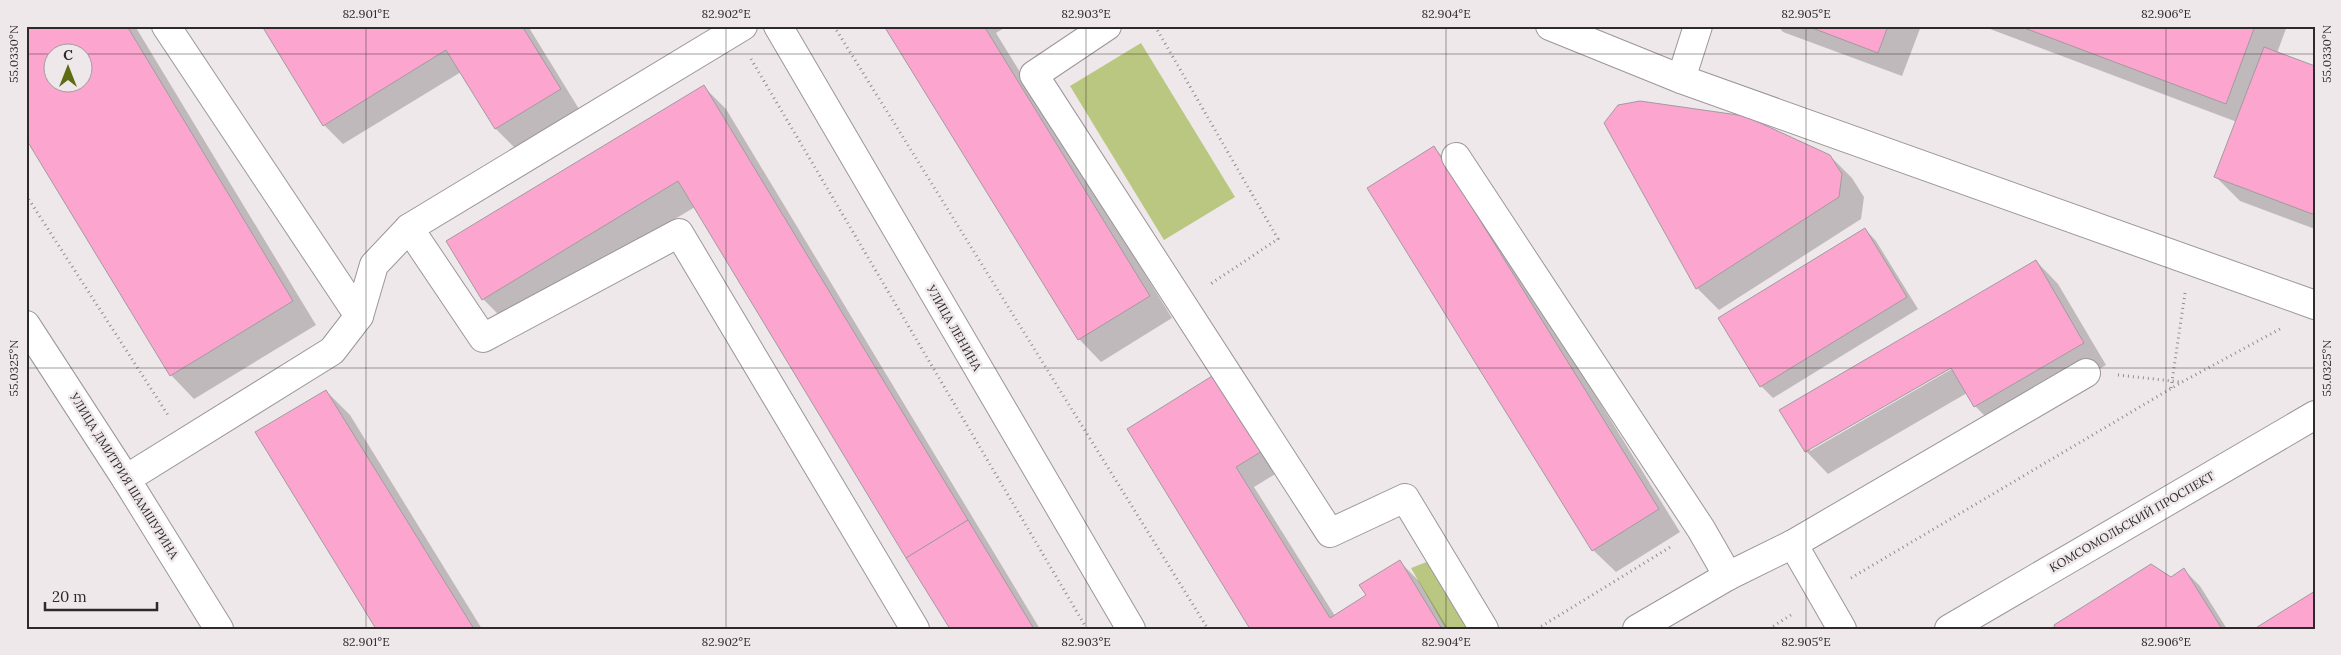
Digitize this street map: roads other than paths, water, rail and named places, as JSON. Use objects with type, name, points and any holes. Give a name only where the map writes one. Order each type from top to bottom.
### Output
[{"type":"street","points":[[166,26],[359,316]]},
{"type":"street","name":"УЛИЦА ЛЕНИНА","points":[[778,26],[1131,629]]},
{"type":"street","points":[[1108,26],[1034,75],[1330,533],[1405,498],[1484,629]]},
{"type":"street","points":[[1550,26],[1681,79],[2315,305]]},
{"type":"street","points":[[1681,79],[1698,26]]},
{"type":"street","points":[[126,479],[332,351],[359,316],[374,266],[409,228],[739,29]]},
{"type":"street","points":[[1456,157],[1701,529],[1728,576]]},
{"type":"street","points":[[409,228],[483,338],[679,233],[915,629]]},
{"type":"street","name":"УЛИЦА ДМИТРИЯ ШАМШУРИНА","points":[[26,325],[126,479],[219,629]]},
{"type":"street","points":[[1637,629],[1728,576],[1793,544],[2086,373]]},
{"type":"street","name":"КОМСОМОЛЬСКИЙ ПРОСПЕКТ","points":[[1949,629],[2315,415]]},
{"type":"street","points":[[1793,544],[1821,596],[1842,629]]}]
